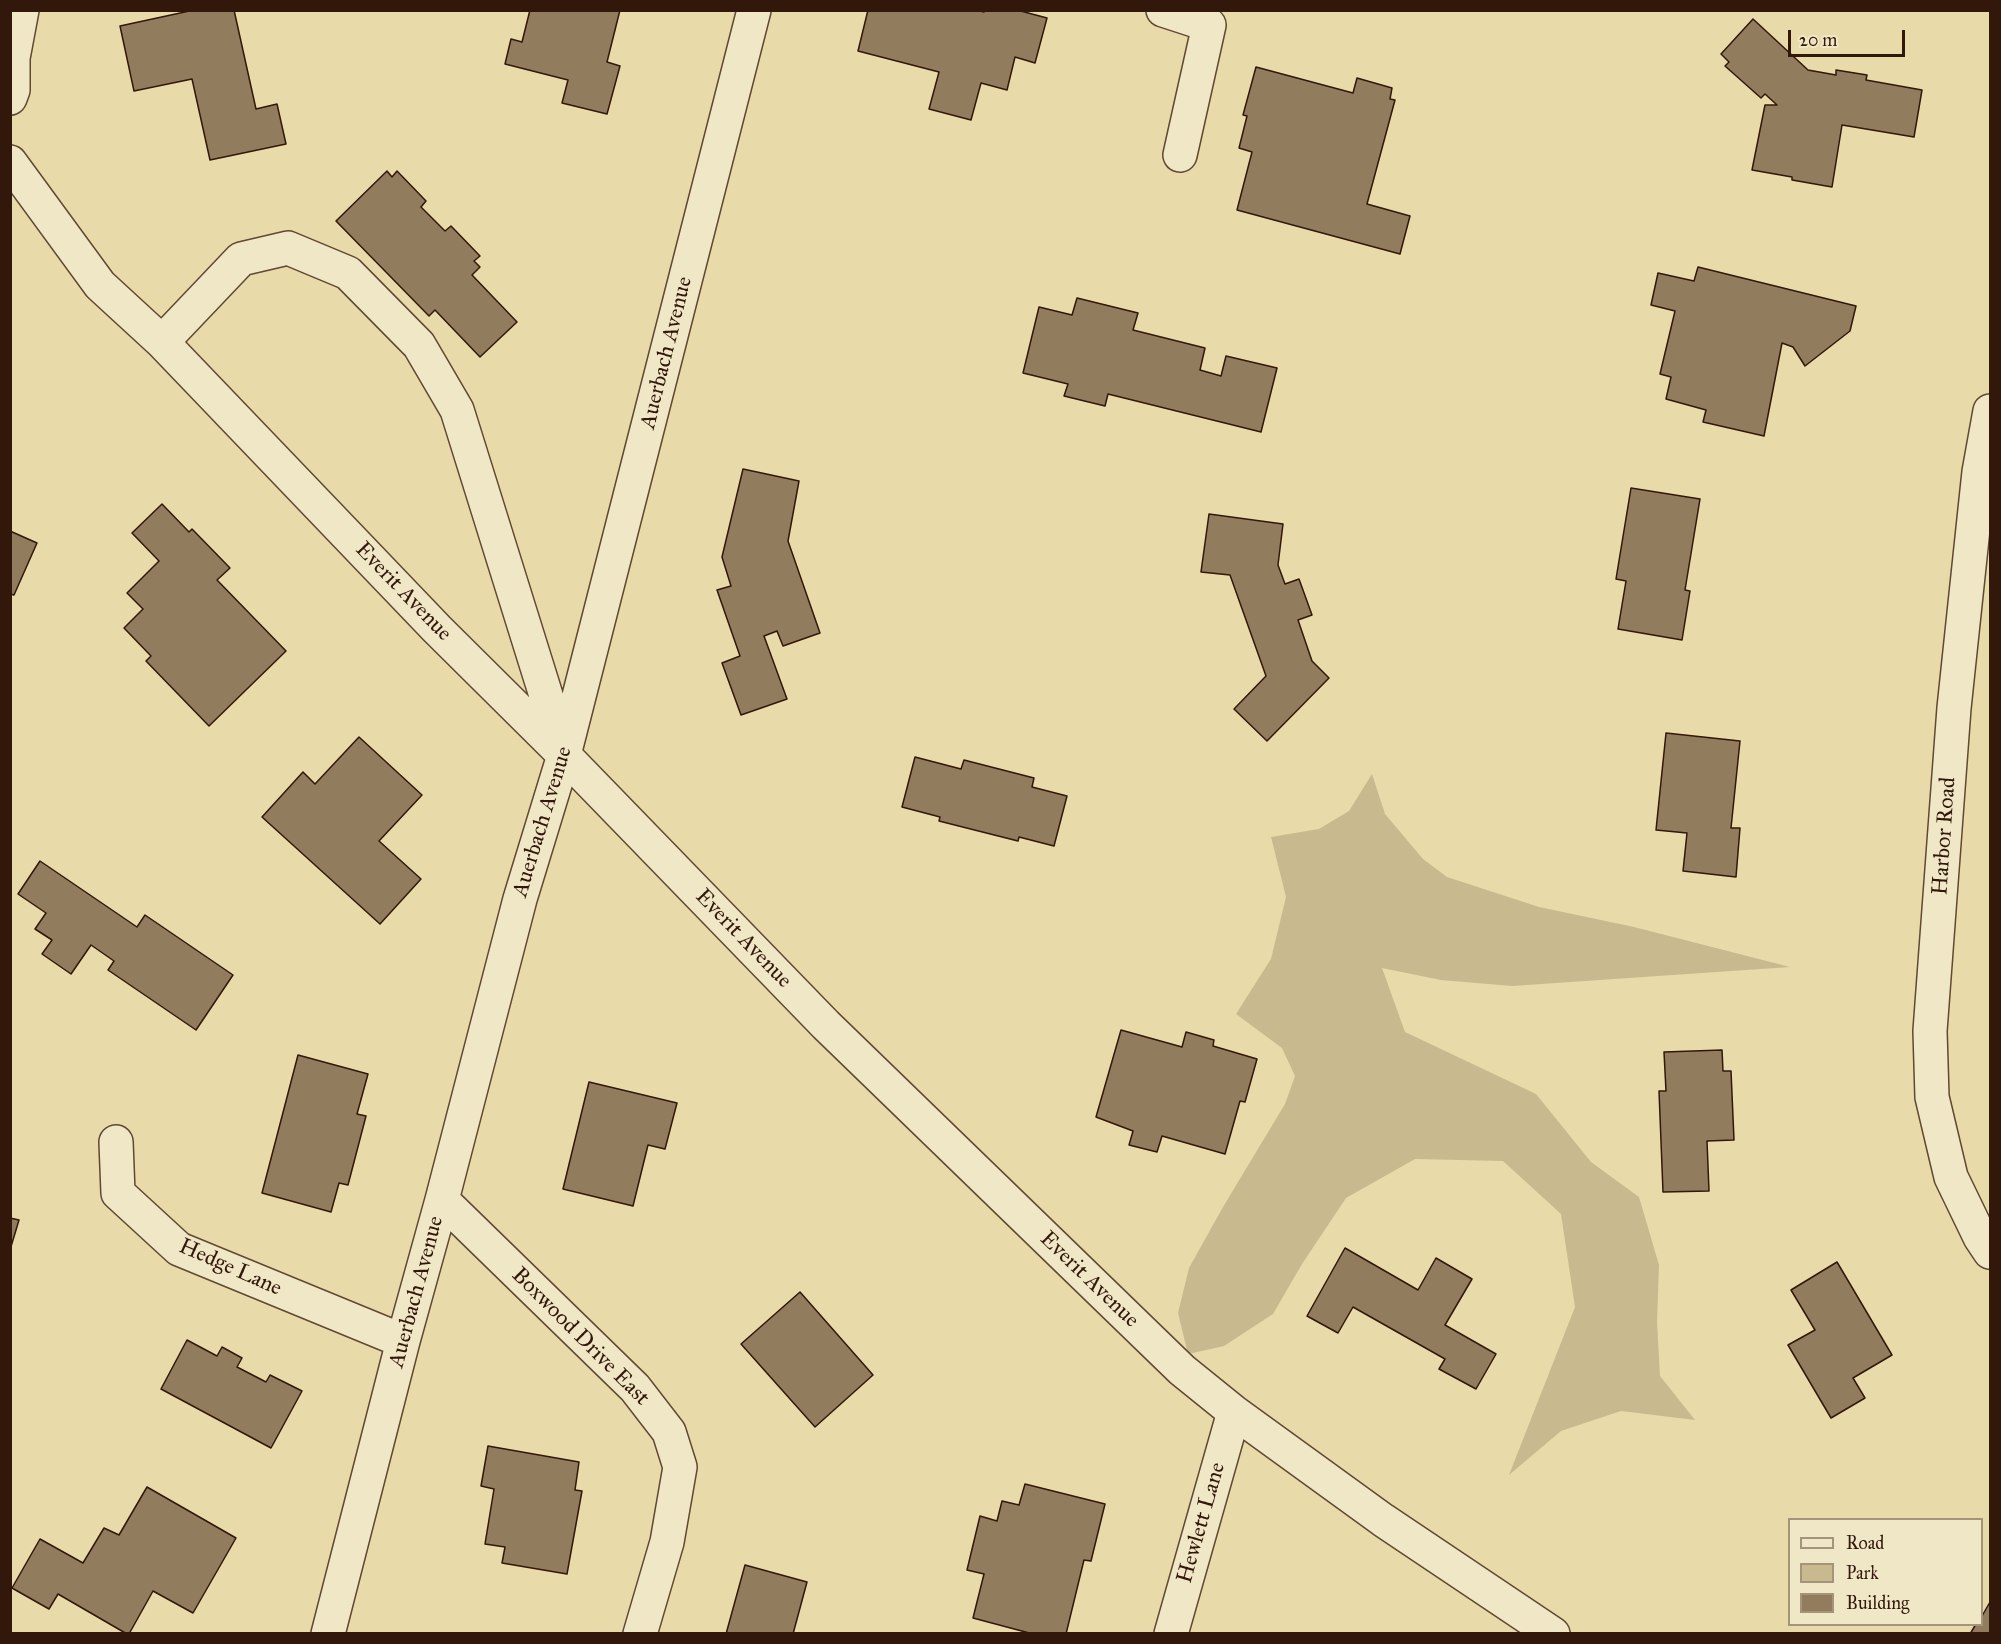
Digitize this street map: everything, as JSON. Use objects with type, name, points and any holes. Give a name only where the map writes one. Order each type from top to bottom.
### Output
[{"type":"street","points":[[10,98],[13,90],[13,58],[22,10]]},
{"type":"street","name":"Auerbach Avenue","points":[[328,1634],[520,899],[564,755],[754,10]]},
{"type":"street","points":[[1163,10],[1209,25],[1180,155]]},
{"type":"street","name":"Everit Avenue","points":[[10,162],[100,285],[162,342],[437,629],[564,755],[826,1025],[1174,1362],[1234,1412],[1383,1520],[1552,1634]]},
{"type":"street","points":[[162,342],[241,259],[288,248],[348,273],[419,345],[457,410],[564,755]]},
{"type":"street","name":"Harbor Road","points":[[1990,411],[1978,472],[1954,708],[1930,1030],[1932,1097],[1951,1178],[1980,1238],[1990,1251]]},
{"type":"street","name":"Hedge Lane","points":[[116,1142],[118,1193],[179,1249],[403,1341]]},
{"type":"street","name":"Boxwood Drive East","points":[[442,1200],[635,1388],[669,1432],[680,1467],[667,1542],[640,1634]]},
{"type":"street","name":"Hewlett Lane","points":[[1171,1634],[1234,1412]]},
{"type":"green space","points":[[1372,774],[1385,814],[1423,859],[1447,877],[1539,907],[1634,927],[1790,967],[1512,986],[1441,980],[1382,968],[1405,1032],[1536,1094],[1591,1162],[1639,1197],[1659,1265],[1657,1322],[1660,1376],[1695,1420],[1621,1411],[1561,1431],[1509,1475],[1575,1307],[1561,1214],[1503,1161],[1415,1159],[1346,1198],[1302,1264],[1273,1314],[1224,1346],[1188,1354],[1178,1313],[1189,1268],[1285,1104],[1295,1076],[1282,1048],[1236,1014],[1271,959],[1286,897],[1271,837],[1319,829],[1349,811]]},
{"type":"building","points":[[194,10],[234,10],[256,109],[277,104],[286,144],[210,160],[192,79],[134,91],[120,26]]},
{"type":"building","points":[[530,10],[620,10],[607,62],[620,66],[607,114],[562,103],[568,80],[505,64],[511,39],[522,42]]},
{"type":"building","points":[[868,10],[977,10],[984,12],[985,10],[1017,10],[1047,18],[1035,63],[1015,57],[1007,90],[981,83],[971,120],[929,109],[939,72],[858,51]]},
{"type":"building","points":[[1753,19],[1808,70],[1836,75],[1836,70],[1867,75],[1866,80],[1922,90],[1914,137],[1842,125],[1832,187],[1752,170],[1765,105],[1777,105],[1765,94],[1761,98],[1725,66],[1729,62],[1721,54]]},
{"type":"building","points":[[1256,67],[1353,93],[1357,78],[1392,88],[1390,99],[1395,100],[1367,204],[1410,216],[1400,254],[1237,210],[1252,152],[1239,148],[1247,116],[1243,115]]},
{"type":"building","points":[[387,171],[392,177],[397,171],[426,201],[421,207],[445,231],[451,226],[480,256],[474,261],[480,267],[472,275],[517,322],[480,357],[435,310],[429,316],[336,221]]},
{"type":"building","points":[[1698,267],[1856,306],[1850,331],[1805,366],[1793,347],[1782,343],[1764,436],[1703,422],[1706,410],[1666,399],[1671,377],[1660,374],[1675,311],[1651,305],[1658,273],[1694,281]]},
{"type":"building","points":[[1077,298],[1138,313],[1133,330],[1205,348],[1200,370],[1221,376],[1226,356],[1277,368],[1261,432],[1108,394],[1105,406],[1064,396],[1068,384],[1023,373],[1039,307],[1072,315]]},
{"type":"building","points":[[743,469],[799,481],[788,541],[820,633],[783,646],[777,631],[764,636],[787,699],[741,715],[722,663],[740,656],[717,590],[731,586],[722,557]]},
{"type":"building","points":[[1631,488],[1700,499],[1685,590],[1690,591],[1682,640],[1618,629],[1626,581],[1616,579]]},
{"type":"building","points":[[162,504],[189,532],[192,529],[230,568],[217,580],[286,651],[209,726],[146,661],[151,656],[124,628],[143,609],[127,593],[159,561],[132,533]]},
{"type":"building","points":[[1209,514],[1283,524],[1278,565],[1285,584],[1299,579],[1312,615],[1298,620],[1312,661],[1329,678],[1267,741],[1234,709],[1266,676],[1230,575],[1201,572]]},
{"type":"building","points":[[10,531],[37,543],[14,595],[10,594]]},
{"type":"building","points":[[1666,733],[1740,741],[1731,828],[1740,828],[1736,877],[1683,871],[1687,833],[1656,830]]},
{"type":"building","points":[[359,737],[422,795],[379,841],[421,879],[380,924],[262,817],[303,772],[315,784]]},
{"type":"building","points":[[915,757],[961,769],[964,760],[1034,778],[1032,787],[1067,796],[1054,846],[1019,837],[1018,841],[939,821],[940,817],[902,807]]},
{"type":"building","points":[[40,861],[137,927],[145,915],[233,975],[196,1030],[108,970],[114,961],[91,945],[71,974],[42,954],[52,940],[35,929],[46,913],[18,894]]},
{"type":"building","points":[[1121,1030],[1182,1047],[1186,1032],[1214,1040],[1213,1046],[1257,1059],[1245,1102],[1240,1101],[1225,1154],[1162,1136],[1157,1152],[1129,1145],[1133,1131],[1096,1117]]},
{"type":"building","points":[[1722,1050],[1723,1071],[1731,1071],[1734,1140],[1707,1141],[1709,1191],[1663,1192],[1659,1091],[1666,1091],[1664,1052]]},
{"type":"building","points":[[298,1055],[368,1074],[357,1114],[366,1116],[348,1185],[339,1183],[331,1212],[262,1193]]},
{"type":"building","points":[[589,1082],[677,1103],[665,1149],[648,1145],[633,1206],[563,1189]]},
{"type":"building","points":[[10,1218],[19,1220],[10,1250]]},
{"type":"building","points":[[1345,1248],[1418,1290],[1436,1258],[1472,1279],[1445,1325],[1496,1354],[1476,1389],[1439,1369],[1445,1359],[1353,1307],[1338,1333],[1307,1316]]},
{"type":"building","points":[[1837,1262],[1892,1355],[1853,1378],[1865,1398],[1831,1418],[1788,1345],[1815,1330],[1791,1290]]},
{"type":"building","points":[[800,1292],[873,1375],[815,1427],[741,1344]]},
{"type":"building","points":[[187,1340],[217,1356],[222,1347],[242,1358],[237,1367],[266,1382],[270,1375],[302,1391],[271,1448],[161,1389]]},
{"type":"building","points":[[488,1446],[579,1462],[575,1490],[582,1491],[567,1574],[502,1563],[505,1547],[485,1544],[494,1489],[481,1486]]},
{"type":"building","points":[[1025,1484],[1105,1504],[1091,1561],[1084,1560],[1066,1634],[1033,1634],[973,1618],[984,1574],[967,1570],[980,1516],[997,1521],[1002,1501],[1019,1505]]},
{"type":"building","points":[[147,1487],[236,1538],[193,1613],[153,1591],[127,1634],[58,1594],[49,1609],[12,1588],[40,1539],[83,1563],[104,1528],[119,1535]]},
{"type":"building","points":[[745,1565],[807,1582],[793,1634],[726,1634]]},
{"type":"building","points":[[1990,1602],[1990,1634],[1970,1634],[1975,1626],[1983,1626],[1983,1614]]}]
